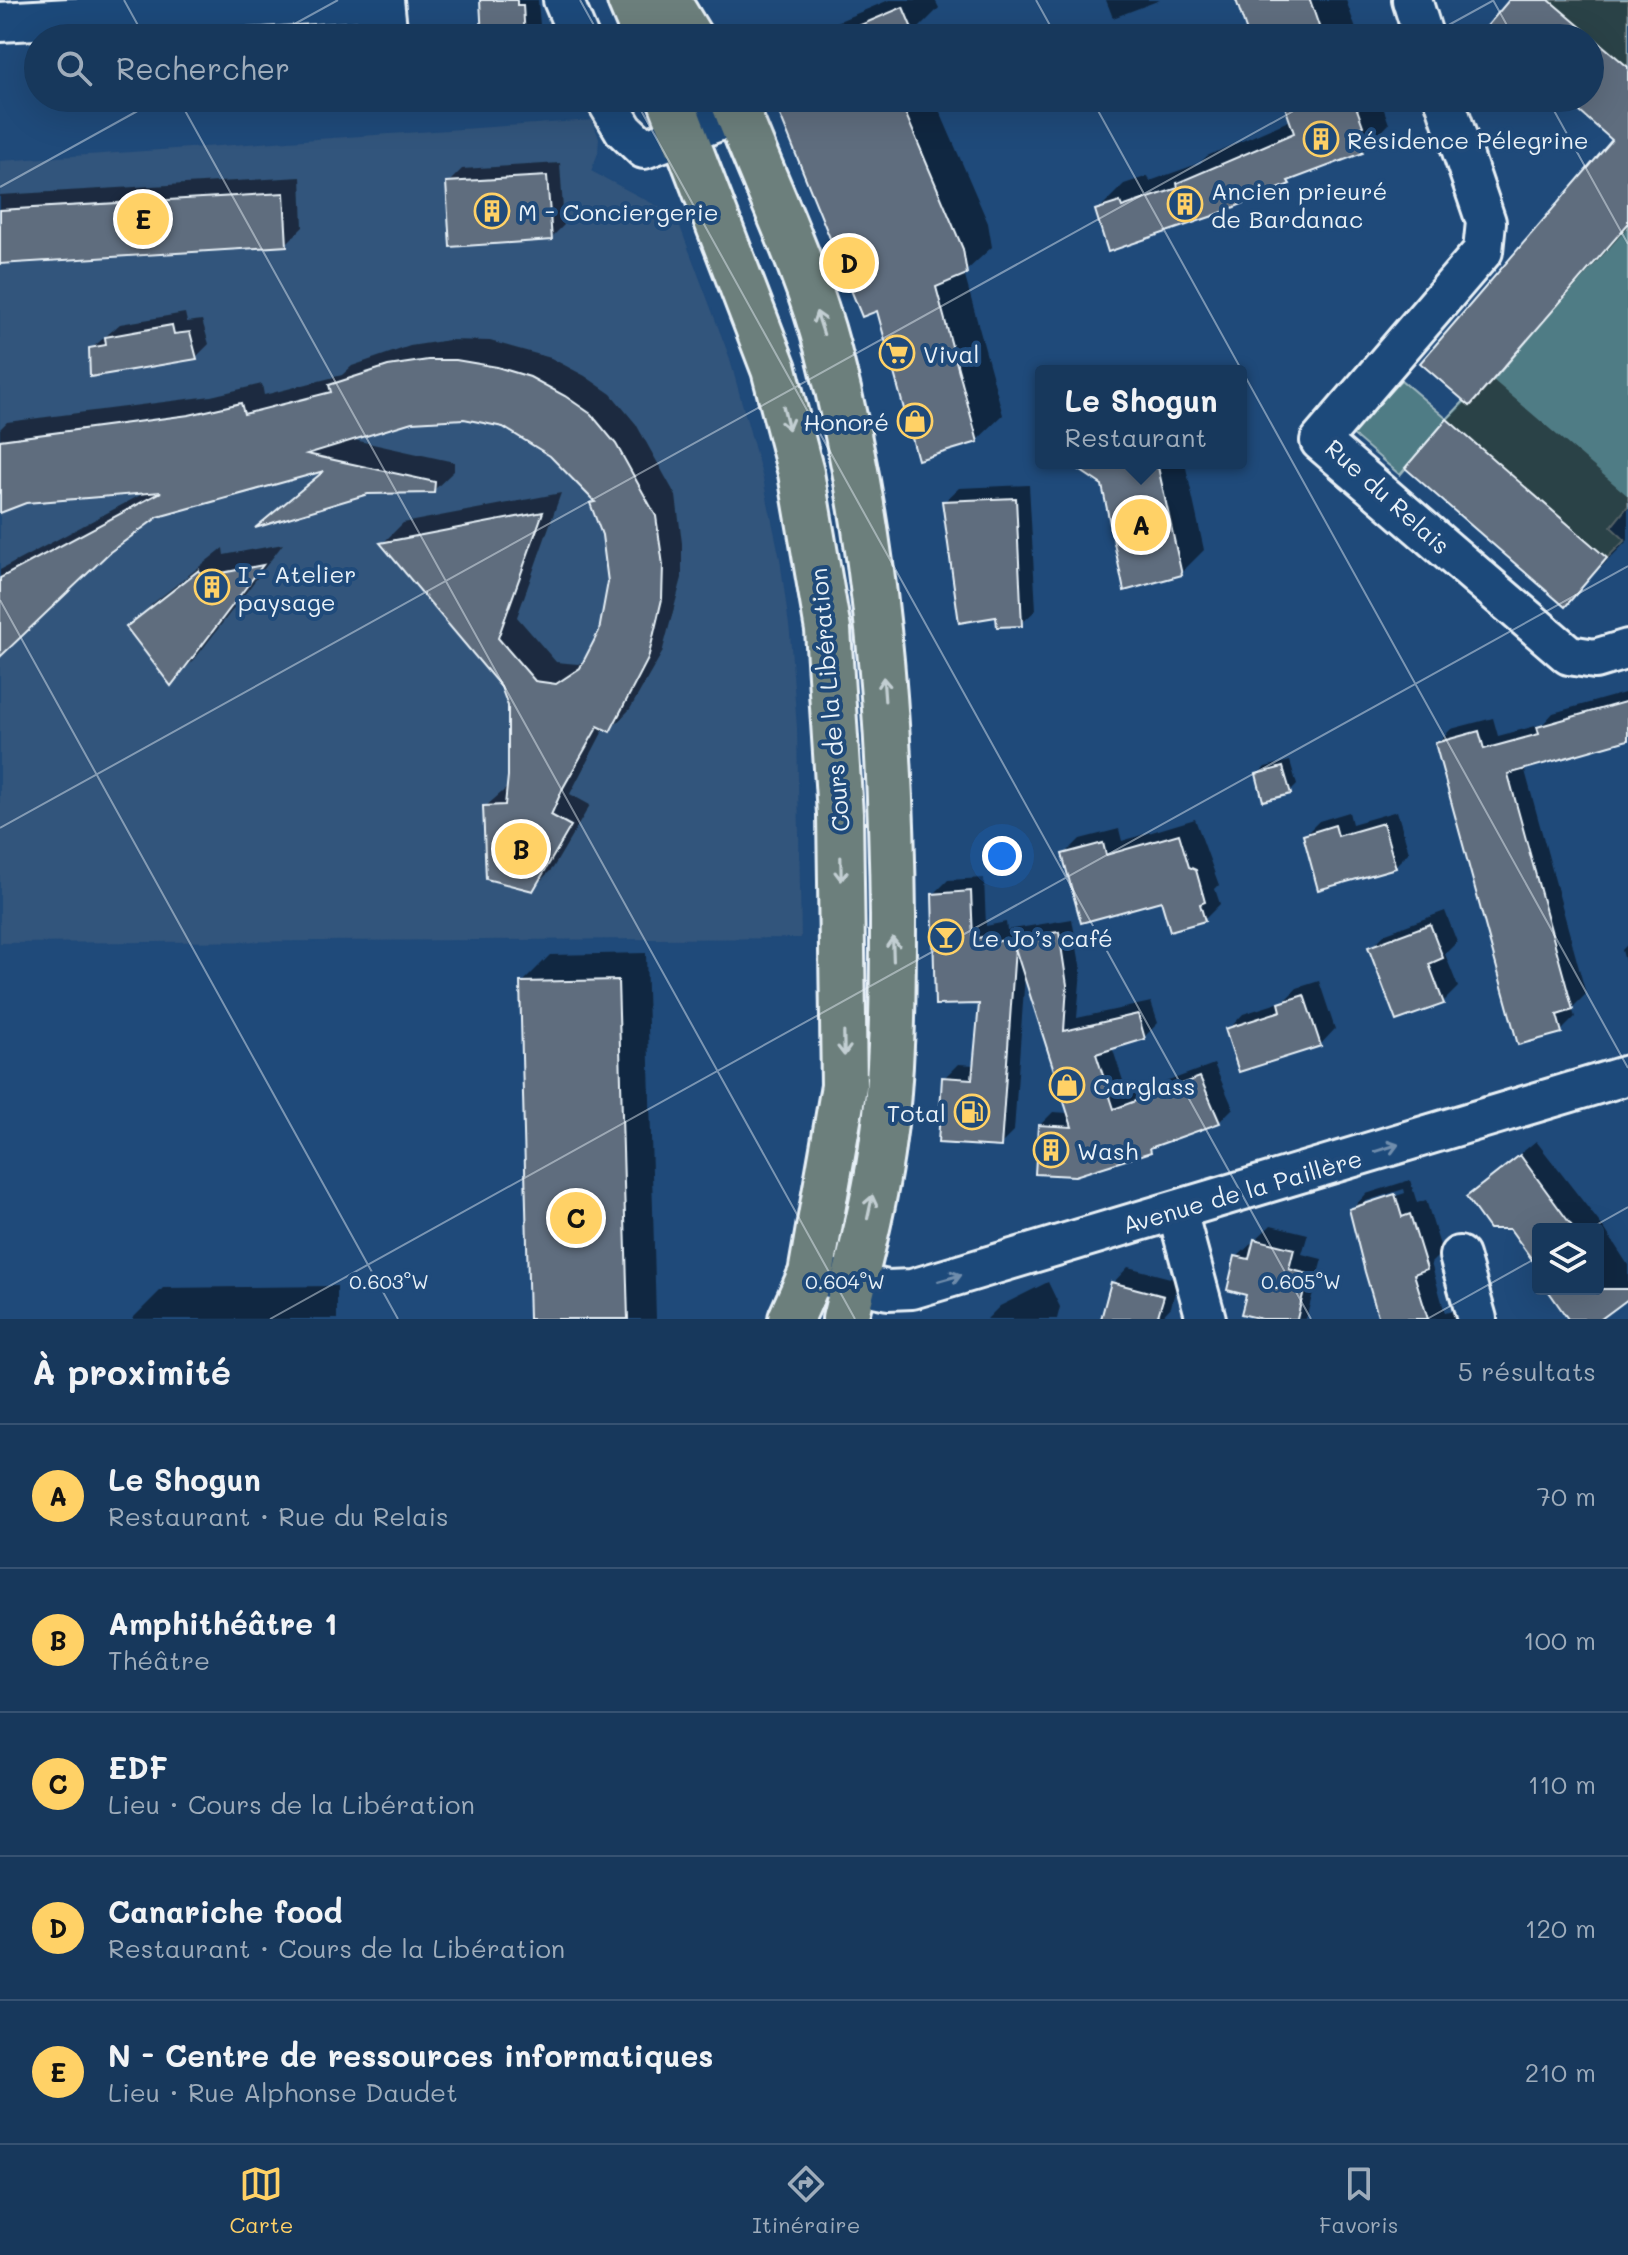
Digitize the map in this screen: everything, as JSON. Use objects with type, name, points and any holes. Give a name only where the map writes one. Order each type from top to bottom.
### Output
[{"type":"main road","points":[[630,0],[640,24]]},
{"type":"main road","points":[[667,0],[682,24]]},
{"type":"main road","points":[[695,0],[704,24]]},
{"type":"main road","points":[[737,112],[792,246],[828,349],[857,465],[884,694],[892,855],[894,1013],[881,1156],[849,1301]]},
{"type":"main road","points":[[677,116],[738,204],[802,356],[832,480],[866,535]]},
{"type":"main road","name":"Cours de la Libération","points":[[677,116],[774,369],[801,473],[828,630],[840,814],[844,1086],[811,1274],[791,1319]]},
{"type":"street","points":[[0,22],[384,0],[387,24]]},
{"type":"street","points":[[563,0],[573,24]]},
{"type":"street","points":[[1412,0],[1420,24]]},
{"type":"street","points":[[613,112],[624,130],[644,149],[677,116]]},
{"type":"street","name":"Rue du Relais","points":[[1449,112],[1486,222],[1483,251],[1320,441],[1569,655],[1595,659],[1628,649]]},
{"type":"street","name":"Avenue de la Paillère","points":[[811,1274],[849,1301],[888,1290],[912,1289],[1628,1075]]},
{"type":"street","points":[[1177,1211],[1206,1319]]},
{"type":"street","points":[[1459,1256],[1477,1319]]},
{"type":"shaded area","points":[[592,120],[599,138],[598,153],[591,171],[676,216],[729,356],[763,479],[780,559],[790,633],[797,728],[801,938],[0,943],[0,161]]},
{"type":"green space","points":[[1549,0],[1628,0],[1628,68],[1604,47],[1604,24],[1577,24]]},
{"type":"green space","points":[[1628,223],[1628,506],[1611,527],[1625,540],[1607,558],[1447,419],[1464,401],[1471,406]]},
{"type":"green space","points":[[1401,380],[1447,419],[1400,475],[1351,433]]},
{"type":"building","points":[[480,0],[517,0],[517,5],[523,5],[524,24],[481,24]]},
{"type":"building","points":[[1236,0],[1310,0],[1318,24],[1244,24]]},
{"type":"building","points":[[1509,0],[1549,0],[1577,24],[1489,24]]},
{"type":"building","points":[[903,7],[910,24],[863,24]]},
{"type":"building","points":[[1604,47],[1628,67],[1628,224],[1470,406],[1420,363],[1612,140],[1580,112],[1604,112]]},
{"type":"building","points":[[779,112],[905,112],[963,249],[967,274],[936,287],[978,442],[918,460],[877,311],[862,317]]},
{"type":"building","name":"Ancien prieuré de Bardanac","points":[[1287,112],[1358,112],[1363,126],[1355,130],[1363,153],[1288,181],[1290,184],[1213,216],[1108,252],[1095,210],[1120,202],[1122,207],[1178,188],[1177,183],[1294,133]]},
{"type":"building","name":"M - Conciergerie","points":[[547,176],[552,240],[450,247],[446,182]]},
{"type":"building","points":[[284,193],[287,246],[0,264],[0,210]]},
{"type":"building","points":[[172,325],[174,334],[190,332],[197,359],[90,377],[89,348],[106,345],[105,337]]},
{"type":"building","points":[[428,360],[456,360],[497,367],[530,377],[565,396],[591,414],[616,444],[656,516],[663,565],[662,599],[648,659],[610,732],[598,726],[563,788],[551,815],[571,826],[533,891],[486,879],[483,806],[505,805],[508,776],[508,706],[501,687],[380,543],[543,512],[498,638],[535,681],[556,684],[580,668],[599,631],[608,582],[602,535],[590,503],[595,502],[550,456],[503,427],[464,419],[412,422],[307,454],[435,482],[434,493],[368,494],[255,528],[324,471],[158,517],[110,552],[0,657],[0,578],[161,492],[26,503],[0,513],[0,440],[189,415],[241,403],[244,414],[331,392],[329,385],[388,366]]},
{"type":"building","points":[[1447,419],[1607,558],[1565,607],[1405,468]]},
{"type":"building","points":[[1078,469],[1158,469],[1182,575],[1124,591],[1102,485]]},
{"type":"building","points":[[1016,498],[1022,626],[997,627],[996,617],[959,623],[942,501]]},
{"type":"building","name":"I - Atelier paysage","points":[[263,565],[171,686],[126,627],[199,570],[201,577]]},
{"type":"building","points":[[1628,701],[1628,740],[1508,774],[1573,1010],[1557,1015],[1562,1033],[1518,1045],[1435,743],[1479,731],[1484,749],[1539,734],[1537,727]]},
{"type":"building","points":[[1283,767],[1291,794],[1263,801],[1256,774]]},
{"type":"building","points":[[1383,823],[1396,868],[1318,890],[1303,835],[1335,825],[1338,836]]},
{"type":"building","points":[[1179,834],[1189,867],[1196,870],[1205,902],[1200,904],[1205,921],[1170,931],[1161,901],[1081,923],[1062,854],[1103,843],[1106,855]]},
{"type":"building","points":[[971,891],[973,939],[992,935],[993,942],[1059,932],[1067,985],[1064,1031],[1138,1014],[1145,1039],[1096,1054],[1114,1109],[1200,1077],[1220,1123],[1150,1148],[1151,1152],[1075,1176],[1035,1174],[1038,1125],[1072,1127],[1015,948],[1001,1147],[938,1143],[942,1077],[972,1079],[979,1004],[935,1005],[932,894]]},
{"type":"building","points":[[1430,924],[1443,958],[1429,964],[1444,1004],[1396,1021],[1368,947]]},
{"type":"building","points":[[618,980],[628,1319],[529,1319],[520,982]]},
{"type":"building","points":[[1304,995],[1321,1046],[1239,1072],[1225,1029],[1281,1011],[1279,1003]]},
{"type":"building","points":[[1520,1155],[1570,1223],[1532,1223],[1532,1260],[1510,1229],[1489,1229],[1466,1197]]},
{"type":"building","points":[[1395,1194],[1402,1217],[1410,1214],[1427,1269],[1414,1274],[1428,1319],[1379,1319],[1365,1272],[1349,1209]]},
{"type":"building","points":[[1254,1239],[1294,1249],[1289,1269],[1308,1274],[1297,1319],[1262,1319],[1241,1314],[1246,1295],[1227,1290],[1235,1256],[1249,1259]]},
{"type":"building","points":[[1111,1282],[1164,1296],[1157,1319],[1101,1319]]},
{"type":"building","points":[[1604,1289],[1628,1289],[1628,1299],[1601,1319],[1568,1319],[1551,1295],[1604,1295]]},
{"type":"place","name":"Résidence Pélegrine","points":[[1321,139]]},
{"type":"place","name":"Ancien prieuré de Bardanac","points":[[1185,204]]},
{"type":"place","name":"M - Conciergerie","points":[[492,211]]},
{"type":"place","name":"N - Centre de ressources informatiques","points":[[143,219]]},
{"type":"place","name":"Canariche food","points":[[849,263]]},
{"type":"place","name":"Vival","points":[[897,353]]},
{"type":"place","name":"Honoré","points":[[915,421]]},
{"type":"place","name":"Le Shogun","points":[[1141,525]]},
{"type":"place","name":"I - Atelier paysage","points":[[212,587]]},
{"type":"place","name":"Amphithéâtre 1","points":[[521,849]]},
{"type":"place","name":"Le Jo’s café","points":[[946,937]]},
{"type":"place","name":"Carglass","points":[[1067,1085]]},
{"type":"place","name":"Total","points":[[972,1112]]},
{"type":"place","name":"Wash","points":[[1051,1150]]},
{"type":"place","name":"EDF","points":[[576,1218]]}]
